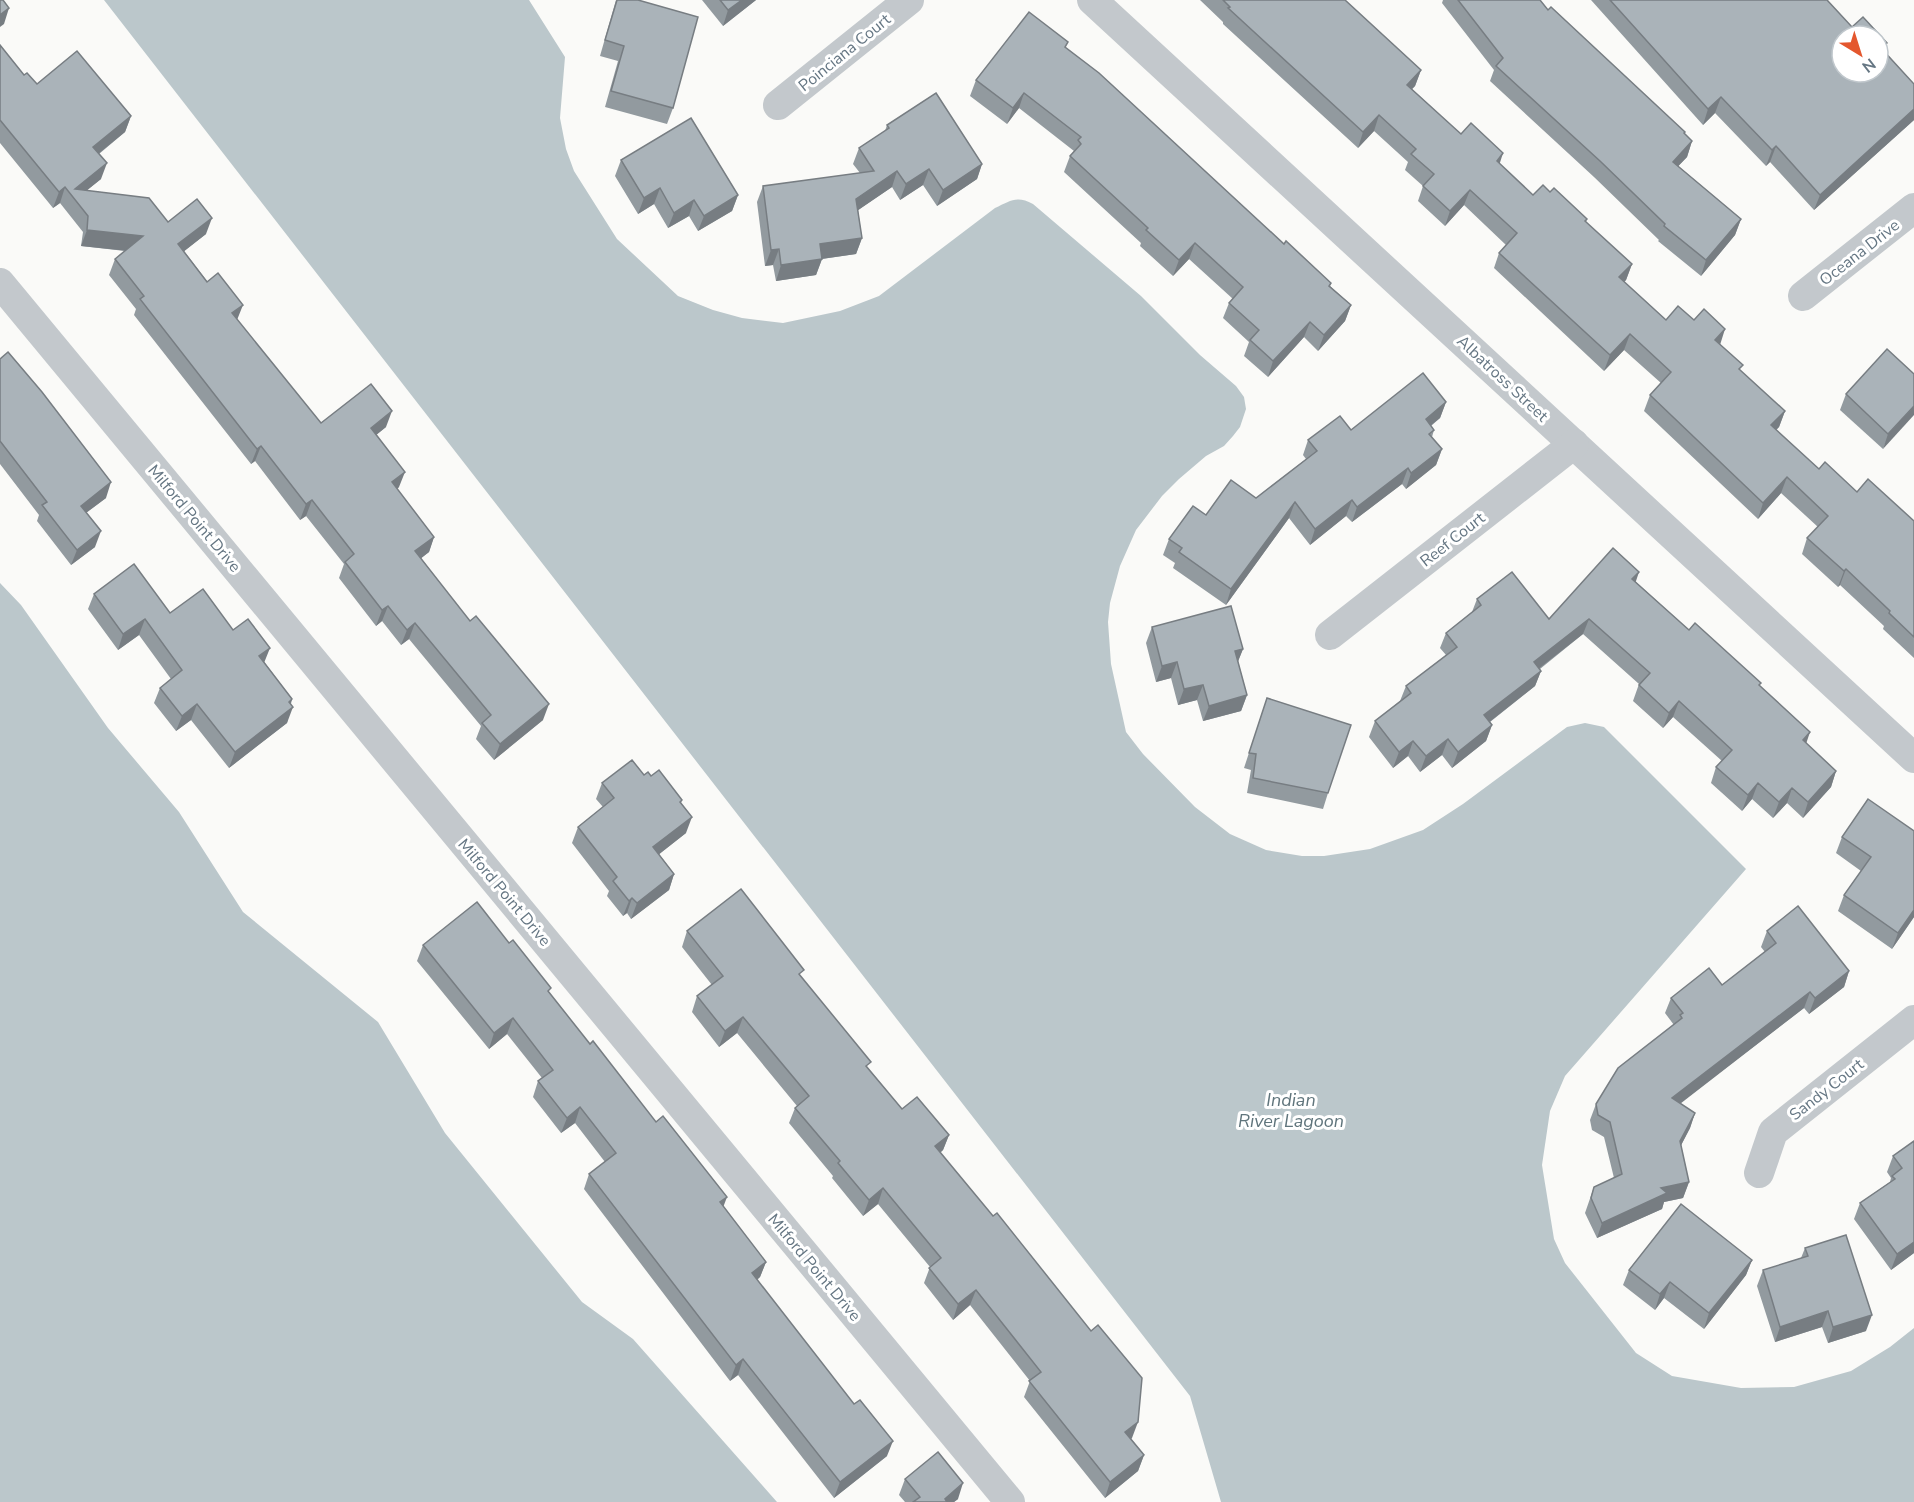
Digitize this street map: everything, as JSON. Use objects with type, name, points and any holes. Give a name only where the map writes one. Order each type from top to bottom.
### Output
[{"type":"street","name":"Poinciana Court","points":[[778,105],[909,0]]},
{"type":"street","name":"Albatross Street","points":[[1092,0],[1914,758]]},
{"type":"street","name":"Oceana Drive","points":[[1803,296],[1914,208]]},
{"type":"street","name":"Milford Point Drive","points":[[0,283],[1010,1502]]},
{"type":"street","name":"Reef Court","points":[[1330,635],[1574,444]]},
{"type":"street","name":"Sandy Court","points":[[1759,1173],[1773,1132],[1914,1020]]},
{"type":"water","name":"Indian River Lagoon","points":[[104,0],[529,0],[565,57],[560,118],[566,149],[574,171],[617,239],[678,296],[713,310],[742,318],[783,323],[840,311],[879,296],[995,208],[1018,199],[1033,204],[1141,296],[1200,355],[1236,386],[1244,397],[1246,409],[1240,427],[1224,446],[1206,456],[1162,496],[1136,530],[1120,566],[1110,603],[1108,622],[1111,664],[1126,732],[1143,754],[1195,807],[1230,834],[1266,850],[1302,856],[1324,856],[1370,849],[1423,830],[1463,804],[1567,727],[1585,723],[1604,727],[1746,869],[1565,1076],[1550,1111],[1542,1165],[1554,1239],[1565,1263],[1636,1353],[1672,1376],[1741,1388],[1794,1387],[1851,1371],[1890,1347],[1914,1328],[1914,1502],[1221,1502],[1190,1396]]},
{"type":"water","points":[[0,583],[21,605],[108,728],[179,812],[243,912],[378,1022],[445,1133],[582,1302],[633,1339],[777,1502],[0,1502]]},
{"type":"building","points":[[0,0],[3,0],[9,8],[0,15]]},
{"type":"building","points":[[617,0],[638,0],[698,17],[673,108],[611,91],[624,46],[605,40]]},
{"type":"building","points":[[720,0],[742,0],[728,10]]},
{"type":"building","points":[[1223,0],[1345,0],[1421,70],[1407,85],[1461,134],[1471,123],[1503,153],[1497,161],[1533,195],[1543,185],[1550,192],[1554,188],[1587,219],[1585,221],[1632,264],[1619,277],[1666,320],[1678,306],[1694,320],[1704,309],[1725,329],[1715,340],[1743,365],[1739,369],[1785,411],[1771,425],[1819,469],[1825,462],[1857,492],[1868,479],[1914,521],[1914,637],[1846,569],[1844,571],[1807,538],[1828,516],[1787,477],[1763,503],[1650,395],[1671,372],[1630,334],[1610,355],[1499,253],[1517,233],[1470,190],[1450,211],[1423,186],[1434,174],[1411,154],[1416,149],[1379,115],[1363,132],[1228,8],[1230,7]]},
{"type":"building","points":[[1458,0],[1540,0],[1548,10],[1551,7],[1685,132],[1692,141],[1673,162],[1741,219],[1706,260],[1664,226],[1665,224],[1600,161],[1496,66],[1503,58]]},
{"type":"building","points":[[1610,0],[1827,0],[1849,24],[1830,24],[1830,84],[1890,84],[1890,58],[1914,84],[1914,109],[1820,195],[1776,146],[1772,150],[1721,97],[1708,109]]},
{"type":"building","points":[[1029,12],[1068,42],[1065,47],[1099,73],[1284,244],[1286,241],[1331,283],[1329,286],[1351,305],[1324,335],[1310,322],[1273,361],[1250,340],[1259,330],[1229,303],[1243,287],[1195,243],[1179,260],[1146,230],[1148,228],[1070,156],[1081,144],[1078,140],[1081,137],[1024,93],[1013,108],[976,80]]},
{"type":"building","points":[[1863,17],[1869,24],[1855,24]]},
{"type":"building","points":[[0,45],[24,75],[27,73],[37,84],[77,51],[131,116],[93,147],[107,163],[75,189],[149,198],[168,222],[197,199],[212,218],[178,244],[207,282],[218,273],[243,305],[232,313],[321,423],[371,384],[392,411],[371,428],[405,472],[392,482],[434,537],[415,551],[470,621],[476,616],[549,704],[500,744],[482,723],[491,715],[415,623],[407,630],[388,606],[382,610],[345,562],[354,554],[312,500],[306,504],[261,446],[257,449],[140,299],[144,296],[115,259],[143,236],[87,230],[88,216],[65,187],[59,192],[0,120]]},
{"type":"building","points":[[936,93],[982,164],[943,190],[929,169],[906,184],[897,171],[856,199],[862,238],[820,244],[822,259],[781,265],[779,249],[771,250],[763,186],[874,171],[859,148],[889,128],[887,125]]},
{"type":"building","points":[[691,118],[738,195],[704,216],[694,200],[674,213],[660,188],[644,198],[621,160]]},
{"type":"building","points":[[1887,349],[1914,374],[1914,406],[1888,434],[1846,394]]},
{"type":"building","points":[[8,352],[42,392],[111,482],[81,506],[101,531],[77,550],[42,505],[47,502],[0,441],[0,359]]},
{"type":"building","points":[[1423,373],[1446,402],[1426,419],[1434,430],[1429,434],[1442,449],[1411,473],[1408,468],[1357,507],[1352,500],[1315,529],[1295,502],[1231,589],[1179,552],[1182,548],[1169,539],[1193,506],[1206,515],[1231,480],[1256,498],[1317,451],[1308,440],[1340,416],[1351,430]]},
{"type":"building","points":[[1613,548],[1639,572],[1632,579],[1689,630],[1695,623],[1761,683],[1759,685],[1810,732],[1803,740],[1836,771],[1808,802],[1792,788],[1779,802],[1758,783],[1748,795],[1716,767],[1732,750],[1679,701],[1669,713],[1639,685],[1650,673],[1589,619],[1534,662],[1541,671],[1484,715],[1492,725],[1458,752],[1448,739],[1426,756],[1413,741],[1399,752],[1375,721],[1411,693],[1406,686],[1457,647],[1446,633],[1481,605],[1477,599],[1512,572],[1549,619]]},
{"type":"building","points":[[134,564],[170,613],[203,589],[233,630],[248,619],[270,648],[259,656],[292,699],[289,702],[293,707],[235,752],[197,704],[182,716],[160,688],[182,670],[145,619],[123,634],[94,594]]},
{"type":"building","points":[[1231,606],[1243,649],[1235,651],[1247,695],[1209,706],[1203,685],[1184,689],[1177,662],[1162,666],[1152,627]]},
{"type":"building","points":[[1267,698],[1351,725],[1328,793],[1253,778],[1256,754],[1249,753]]},
{"type":"building","points":[[632,760],[644,775],[648,772],[651,776],[659,770],[692,817],[653,847],[674,874],[637,903],[632,898],[629,901],[613,881],[617,877],[578,827],[614,798],[602,783]]},
{"type":"building","points":[[1868,799],[1914,831],[1914,910],[1898,933],[1844,895],[1871,857],[1842,837]]},
{"type":"building","points":[[741,889],[804,970],[799,974],[871,1062],[866,1066],[902,1109],[917,1097],[949,1135],[935,1146],[993,1216],[997,1213],[1091,1331],[1098,1325],[1142,1378],[1138,1422],[1125,1432],[1144,1455],[1110,1482],[1029,1381],[1041,1372],[976,1290],[958,1304],[929,1268],[941,1258],[883,1188],[869,1200],[838,1163],[840,1161],[795,1108],[809,1096],[743,1017],[725,1031],[697,996],[723,976],[687,931]]},
{"type":"building","points":[[477,902],[509,943],[513,940],[551,988],[548,991],[590,1044],[593,1041],[656,1122],[663,1116],[727,1197],[720,1202],[766,1262],[752,1273],[854,1404],[860,1400],[893,1441],[840,1482],[743,1359],[736,1365],[589,1174],[616,1153],[580,1107],[567,1118],[538,1081],[553,1070],[513,1018],[494,1033],[423,945]]},
{"type":"building","points":[[1798,906],[1849,971],[1815,998],[1810,992],[1672,1098],[1695,1113],[1680,1141],[1689,1182],[1661,1188],[1667,1193],[1602,1223],[1591,1198],[1594,1187],[1622,1174],[1610,1122],[1598,1115],[1596,1104],[1618,1068],[1682,1018],[1680,1015],[1683,1013],[1671,998],[1709,968],[1722,985],[1776,943],[1767,931]]},
{"type":"building","points":[[1914,1141],[1914,1242],[1897,1254],[1860,1203],[1895,1179],[1892,1176],[1902,1168],[1893,1156]]},
{"type":"building","points":[[1681,1204],[1752,1260],[1709,1313],[1670,1282],[1660,1294],[1629,1270]]},
{"type":"building","points":[[1846,1235],[1872,1315],[1833,1327],[1828,1311],[1780,1327],[1763,1270],[1808,1256],[1805,1248]]},
{"type":"building","points":[[938,1452],[963,1483],[945,1499],[947,1502],[913,1502],[920,1497],[905,1479]]}]
